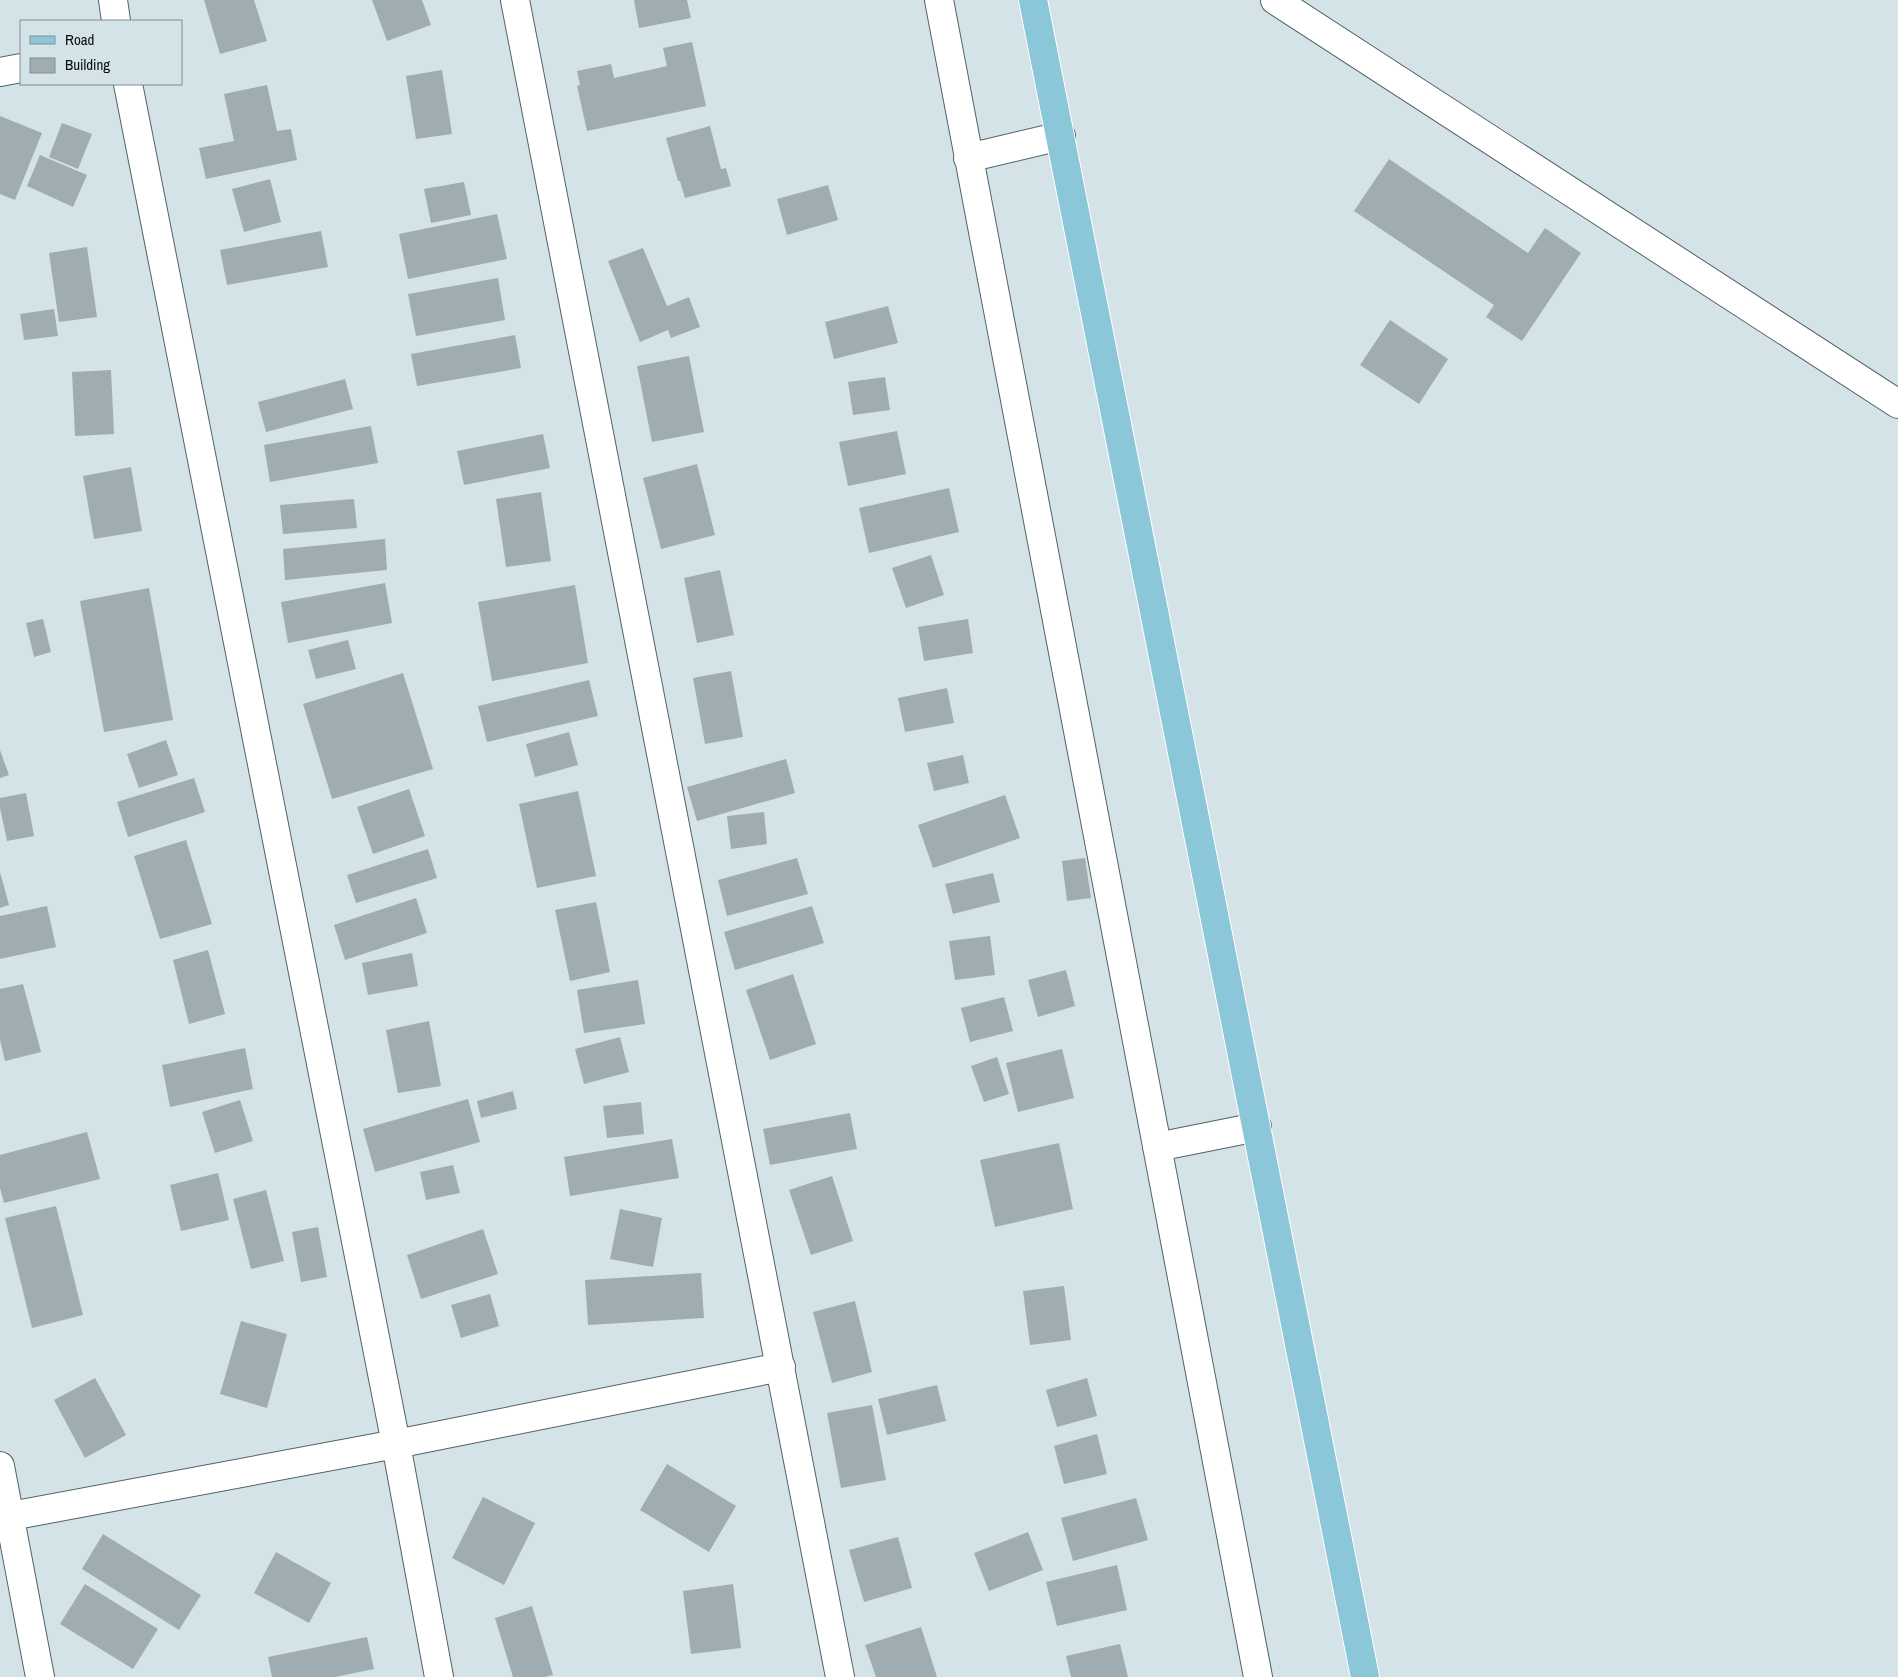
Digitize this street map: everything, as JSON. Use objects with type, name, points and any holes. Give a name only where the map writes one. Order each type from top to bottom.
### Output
[{"type":"main road","points":[[1034,0],[1365,1677]]},
{"type":"street","points":[[112,0],[116,20]]},
{"type":"street","points":[[514,0],[840,1677]]},
{"type":"street","points":[[939,0],[1258,1677]]},
{"type":"street","points":[[1275,0],[1898,404]]},
{"type":"street","points":[[0,72],[20,68]]},
{"type":"street","points":[[128,85],[396,1444],[439,1677]]},
{"type":"street","points":[[968,158],[1061,136]]},
{"type":"street","points":[[1157,1147],[1257,1127]]},
{"type":"street","points":[[5,1517],[396,1444],[781,1367]]},
{"type":"street","points":[[0,1466],[5,1517],[40,1677]]},
{"type":"building","points":[[204,0],[254,0],[267,41],[220,54]]},
{"type":"building","points":[[372,0],[422,0],[431,25],[387,41]]},
{"type":"building","points":[[634,0],[687,0],[691,18],[639,28]]},
{"type":"building","points":[[692,42],[706,106],[587,131],[577,86],[580,85],[577,71],[611,64],[614,78],[667,66],[663,48]]},
{"type":"building","points":[[442,70],[452,134],[416,139],[406,76]]},
{"type":"building","points":[[267,85],[277,131],[291,129],[297,160],[206,179],[199,148],[234,141],[224,94]]},
{"type":"building","points":[[0,116],[42,133],[15,200],[0,194]]},
{"type":"building","points":[[62,123],[92,134],[78,169],[49,157]]},
{"type":"building","points":[[710,126],[721,169],[726,168],[731,186],[685,198],[680,181],[678,181],[666,138]]},
{"type":"building","points":[[40,155],[87,175],[73,207],[27,186]]},
{"type":"building","points":[[1389,159],[1528,253],[1545,228],[1581,253],[1522,341],[1486,317],[1494,305],[1354,211]]},
{"type":"building","points":[[270,179],[281,222],[244,232],[232,189]]},
{"type":"building","points":[[464,182],[471,215],[431,223],[424,189]]},
{"type":"building","points":[[828,185],[838,220],[787,235],[777,199]]},
{"type":"building","points":[[497,214],[507,259],[408,279],[399,234]]},
{"type":"building","points":[[321,231],[328,267],[227,285],[220,250]]},
{"type":"building","points":[[87,247],[97,317],[59,322],[49,253]]},
{"type":"building","points":[[643,248],[667,306],[689,297],[700,327],[671,338],[668,330],[640,342],[608,261]]},
{"type":"building","points":[[498,278],[505,320],[416,336],[408,294]]},
{"type":"building","points":[[888,306],[898,343],[834,359],[825,322]]},
{"type":"building","points":[[54,309],[58,336],[24,340],[20,314]]},
{"type":"building","points":[[1390,320],[1448,359],[1419,404],[1360,365]]},
{"type":"building","points":[[515,335],[521,368],[417,386],[411,354]]},
{"type":"building","points":[[689,356],[704,432],[652,442],[637,366]]},
{"type":"building","points":[[111,370],[114,434],[75,436],[72,372]]},
{"type":"building","points":[[885,377],[890,410],[853,415],[848,382]]},
{"type":"building","points":[[345,379],[353,409],[266,432],[258,402]]},
{"type":"building","points":[[371,426],[378,463],[270,482],[264,445]]},
{"type":"building","points":[[897,431],[906,474],[848,486],[839,442]]},
{"type":"building","points":[[543,434],[550,468],[464,485],[457,451]]},
{"type":"building","points":[[697,464],[715,535],[661,549],[643,478]]},
{"type":"building","points":[[131,467],[142,531],[94,539],[83,476]]},
{"type":"building","points":[[949,488],[959,532],[869,553],[859,508]]},
{"type":"building","points":[[541,492],[551,561],[506,567],[496,499]]},
{"type":"building","points":[[354,499],[357,528],[283,534],[280,505]]},
{"type":"building","points":[[385,539],[387,570],[285,580],[283,549]]},
{"type":"building","points":[[931,555],[944,595],[906,608],[892,568]]},
{"type":"building","points":[[720,570],[734,635],[697,643],[684,578]]},
{"type":"building","points":[[385,583],[392,623],[288,643],[281,602]]},
{"type":"building","points":[[575,585],[588,663],[492,681],[478,602]]},
{"type":"building","points":[[149,588],[173,720],[104,732],[80,601]]},
{"type":"building","points":[[43,619],[51,652],[34,657],[26,623]]},
{"type":"building","points":[[968,619],[973,653],[924,661],[918,627]]},
{"type":"building","points":[[348,640],[356,669],[316,679],[308,650]]},
{"type":"building","points":[[731,671],[743,737],[705,744],[693,678]]},
{"type":"building","points":[[403,673],[433,769],[332,799],[303,704]]},
{"type":"building","points":[[589,680],[598,716],[487,742],[478,706]]},
{"type":"building","points":[[947,688],[954,723],[905,732],[898,698]]},
{"type":"building","points":[[569,732],[578,765],[535,777],[526,744]]},
{"type":"building","points":[[166,740],[178,775],[139,788],[127,754]]},
{"type":"building","points":[[0,750],[9,775],[0,778]]},
{"type":"building","points":[[963,755],[969,783],[934,791],[927,763]]},
{"type":"building","points":[[786,759],[795,793],[697,821],[687,787]]},
{"type":"building","points":[[194,778],[205,812],[128,837],[117,802]]},
{"type":"building","points":[[409,789],[425,836],[373,854],[357,807]]},
{"type":"building","points":[[578,791],[596,876],[537,888],[519,804]]},
{"type":"building","points":[[26,793],[34,836],[7,841],[0,808],[0,798]]},
{"type":"building","points":[[1005,795],[1020,838],[933,868],[918,825]]},
{"type":"building","points":[[764,812],[767,844],[731,849],[727,816]]},
{"type":"building","points":[[186,840],[212,924],[160,939],[134,856]]},
{"type":"building","points":[[428,849],[437,878],[356,903],[347,875]]},
{"type":"building","points":[[797,858],[808,894],[727,916],[718,880]]},
{"type":"building","points":[[1085,858],[1091,898],[1067,901],[1062,861]]},
{"type":"building","points":[[0,872],[9,905],[0,908]]},
{"type":"building","points":[[993,873],[1000,902],[953,914],[945,884]]},
{"type":"building","points":[[416,898],[427,933],[345,960],[334,925]]},
{"type":"building","points":[[596,902],[610,972],[570,981],[555,910]]},
{"type":"building","points":[[47,906],[56,947],[0,959],[0,916]]},
{"type":"building","points":[[812,906],[824,943],[735,970],[724,932]]},
{"type":"building","points":[[990,936],[995,975],[955,980],[949,941]]},
{"type":"building","points":[[208,950],[225,1014],[189,1024],[173,960]]},
{"type":"building","points":[[412,953],[418,986],[368,995],[362,963]]},
{"type":"building","points":[[1066,970],[1075,1006],[1038,1017],[1028,980]]},
{"type":"building","points":[[793,974],[816,1044],[770,1060],[746,990]]},
{"type":"building","points":[[638,980],[645,1024],[584,1033],[577,990]]},
{"type":"building","points":[[23,984],[41,1052],[5,1061],[0,1040],[0,989]]},
{"type":"building","points":[[1004,997],[1013,1031],[970,1042],[961,1008]]},
{"type":"building","points":[[429,1021],[441,1086],[398,1093],[386,1030]]},
{"type":"building","points":[[620,1037],[629,1072],[584,1084],[575,1049]]},
{"type":"building","points":[[245,1048],[253,1089],[170,1107],[162,1065]]},
{"type":"building","points":[[1062,1049],[1074,1098],[1018,1112],[1006,1063]]},
{"type":"building","points":[[997,1057],[1009,1094],[984,1102],[971,1066]]},
{"type":"building","points":[[513,1091],[517,1109],[481,1118],[477,1101]]},
{"type":"building","points":[[468,1099],[480,1142],[375,1172],[363,1129]]},
{"type":"building","points":[[240,1100],[253,1141],[215,1153],[202,1112]]},
{"type":"building","points":[[641,1102],[644,1134],[607,1138],[603,1106]]},
{"type":"building","points":[[850,1113],[857,1149],[770,1165],[763,1129]]},
{"type":"building","points":[[87,1132],[100,1179],[4,1203],[0,1188],[0,1155]]},
{"type":"building","points":[[672,1139],[679,1178],[570,1196],[564,1157]]},
{"type":"building","points":[[1059,1143],[1073,1209],[995,1227],[980,1160]]},
{"type":"building","points":[[453,1165],[460,1193],[426,1200],[420,1172]]},
{"type":"building","points":[[218,1173],[229,1220],[181,1231],[170,1185]]},
{"type":"building","points":[[832,1176],[853,1241],[811,1255],[789,1190]]},
{"type":"building","points":[[266,1190],[284,1261],[251,1269],[233,1199]]},
{"type":"building","points":[[56,1206],[83,1315],[32,1328],[5,1218]]},
{"type":"building","points":[[620,1209],[662,1218],[653,1267],[610,1259]]},
{"type":"building","points":[[318,1227],[327,1277],[301,1282],[292,1232]]},
{"type":"building","points":[[483,1229],[498,1274],[421,1299],[407,1255]]},
{"type":"building","points":[[701,1273],[704,1318],[588,1325],[585,1280]]},
{"type":"building","points":[[1064,1286],[1071,1340],[1030,1345],[1023,1291]]},
{"type":"building","points":[[490,1294],[499,1326],[461,1338],[451,1305]]},
{"type":"building","points":[[855,1301],[872,1372],[832,1383],[813,1312]]},
{"type":"building","points":[[241,1321],[287,1334],[267,1408],[220,1394]]},
{"type":"building","points":[[95,1378],[126,1435],[85,1458],[54,1400]]},
{"type":"building","points":[[1087,1378],[1097,1416],[1057,1427],[1046,1390]]},
{"type":"building","points":[[937,1385],[946,1421],[887,1435],[878,1399]]},
{"type":"building","points":[[872,1405],[886,1480],[841,1488],[827,1413]]},
{"type":"building","points":[[1097,1434],[1107,1474],[1064,1484],[1054,1446]]},
{"type":"building","points":[[667,1464],[736,1506],[709,1552],[640,1510]]},
{"type":"building","points":[[483,1497],[535,1523],[504,1585],[452,1558]]},
{"type":"building","points":[[1136,1498],[1148,1540],[1073,1561],[1061,1518]]},
{"type":"building","points":[[1028,1532],[1043,1570],[989,1591],[974,1553]]},
{"type":"building","points":[[103,1534],[201,1595],[179,1630],[82,1569]]},
{"type":"building","points":[[898,1537],[912,1588],[864,1602],[849,1550]]},
{"type":"building","points":[[276,1552],[331,1583],[309,1623],[254,1593]]},
{"type":"building","points":[[1117,1565],[1127,1610],[1057,1626],[1046,1582]]},
{"type":"building","points":[[85,1584],[158,1629],[133,1669],[60,1624]]},
{"type":"building","points":[[733,1584],[741,1648],[691,1654],[683,1591]]},
{"type":"building","points":[[532,1606],[553,1675],[545,1677],[513,1677],[495,1618]]},
{"type":"building","points":[[921,1627],[937,1677],[876,1677],[865,1645]]},
{"type":"building","points":[[367,1637],[374,1669],[335,1677],[272,1677],[268,1657]]},
{"type":"building","points":[[1120,1644],[1128,1677],[1071,1677],[1066,1656]]}]
